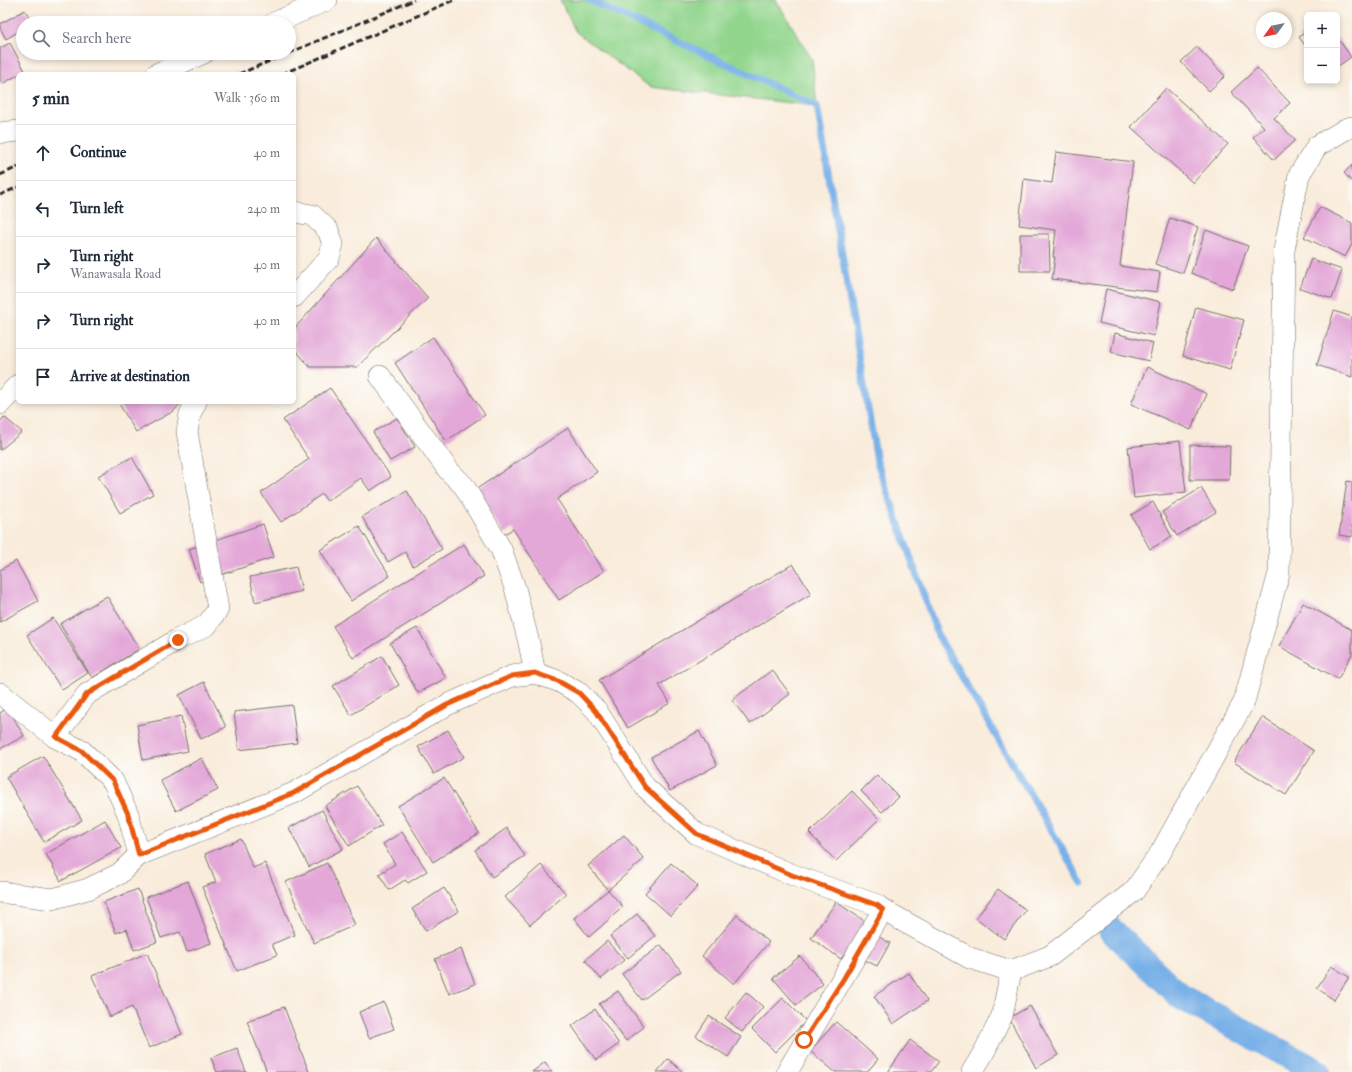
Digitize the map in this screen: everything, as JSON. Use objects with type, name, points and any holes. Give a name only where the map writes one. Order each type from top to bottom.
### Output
[{"type":"street","points":[[290,16],[327,0]]},
{"type":"street","points":[[161,72],[188,60]]},
{"type":"street","points":[[0,892],[52,899],[88,889],[120,874],[139,855],[294,793],[447,705],[512,676],[535,673],[558,681],[579,693],[596,711],[645,787],[697,834],[792,875],[877,905],[883,910],[970,958],[1011,971],[1050,956],[1134,891],[1161,852],[1244,702],[1279,574],[1284,250],[1299,175],[1317,146],[1352,127]]},
{"type":"street","points":[[0,133],[16,130]]},
{"type":"street","points":[[296,212],[312,215],[328,230],[333,244],[329,258],[296,294]]},
{"type":"street","points":[[380,376],[449,471],[464,486],[500,550],[515,588],[535,673]]},
{"type":"street","points":[[0,404],[16,387]]},
{"type":"street","points":[[56,737],[87,694],[178,640],[208,625],[218,609],[187,432],[190,414],[195,404]]},
{"type":"street","points":[[0,693],[56,737],[82,751],[113,781],[128,814],[139,855]]},
{"type":"street","points":[[787,1072],[883,910]]},
{"type":"street","points":[[972,1072],[1002,1016],[1011,971]]},
{"type":"green space","points":[[560,0],[776,0],[812,59],[817,106],[650,87],[576,32]]},
{"type":"building","points":[[25,10],[29,16],[16,16],[16,33],[6,39],[0,28],[0,24]]},
{"type":"building","points":[[1304,33],[1304,44],[1299,37]]},
{"type":"building","points":[[1340,41],[1351,57],[1340,65]]},
{"type":"building","points":[[10,43],[16,54],[16,60],[19,60],[25,71],[16,72],[16,76],[2,84],[0,80],[0,48]]},
{"type":"building","points":[[1197,47],[1225,76],[1209,91],[1181,62]]},
{"type":"building","points":[[1257,68],[1290,103],[1274,118],[1295,140],[1274,160],[1253,137],[1264,127],[1231,92]]},
{"type":"building","points":[[1166,88],[1228,144],[1193,183],[1131,127]]},
{"type":"building","points":[[1056,152],[1133,162],[1120,266],[1160,272],[1157,292],[1052,279],[1055,257],[1053,257],[1056,230],[1019,225],[1024,179],[1052,183]]},
{"type":"building","points":[[1352,165],[1352,182],[1344,173]]},
{"type":"building","points":[[1320,207],[1352,223],[1352,244],[1345,257],[1304,237]]},
{"type":"building","points":[[1170,218],[1198,227],[1183,273],[1155,264]]},
{"type":"building","points":[[1206,230],[1248,246],[1233,289],[1191,273]]},
{"type":"building","points":[[1020,234],[1049,234],[1050,271],[1020,271]]},
{"type":"building","points":[[376,238],[428,298],[357,367],[310,367],[296,350],[296,327]]},
{"type":"building","points":[[1311,259],[1342,270],[1332,299],[1300,288]]},
{"type":"building","points":[[1106,289],[1161,302],[1154,336],[1099,323]]},
{"type":"building","points":[[1196,307],[1244,320],[1230,370],[1183,356]]},
{"type":"building","points":[[1334,311],[1352,317],[1352,377],[1317,365]]},
{"type":"building","points":[[1115,333],[1153,343],[1149,361],[1111,352]]},
{"type":"building","points":[[433,337],[485,415],[446,441],[395,363]]},
{"type":"building","points":[[1147,367],[1207,394],[1191,430],[1131,404]]},
{"type":"building","points":[[330,388],[391,477],[370,491],[361,478],[327,501],[322,494],[281,522],[261,493],[309,459],[283,420]]},
{"type":"building","points":[[119,404],[180,404],[174,411],[136,432]]},
{"type":"building","points":[[4,417],[22,432],[0,450],[0,422]]},
{"type":"building","points":[[397,418],[415,447],[390,461],[373,432]]},
{"type":"building","points":[[568,428],[597,472],[557,499],[604,571],[559,600],[513,529],[504,534],[475,490]]},
{"type":"building","points":[[1180,441],[1186,492],[1134,498],[1128,447]]},
{"type":"building","points":[[1190,445],[1230,446],[1229,480],[1190,480]]},
{"type":"building","points":[[132,457],[153,494],[120,513],[98,476]]},
{"type":"building","points":[[1347,481],[1352,482],[1352,537],[1339,535]]},
{"type":"building","points":[[1201,488],[1216,512],[1177,536],[1162,512]]},
{"type":"building","points":[[407,491],[442,549],[413,566],[405,552],[388,562],[362,517]]},
{"type":"building","points":[[1153,502],[1172,537],[1150,549],[1131,515]]},
{"type":"building","points":[[263,524],[274,557],[200,582],[189,549]]},
{"type":"building","points":[[359,526],[390,576],[351,601],[320,550]]},
{"type":"building","points":[[464,544],[484,576],[353,658],[333,626]]},
{"type":"building","points":[[16,561],[38,601],[0,622],[0,570]]},
{"type":"building","points":[[793,564],[811,594],[659,685],[670,703],[628,728],[599,680]]},
{"type":"building","points":[[296,567],[302,591],[255,602],[250,577]]},
{"type":"building","points":[[107,596],[139,649],[92,678],[60,624]]},
{"type":"building","points":[[1303,603],[1352,630],[1352,654],[1338,679],[1279,646]]},
{"type":"building","points":[[53,618],[88,673],[62,690],[27,635]]},
{"type":"building","points":[[417,628],[446,678],[418,693],[390,643]]},
{"type":"building","points":[[382,656],[399,685],[351,715],[333,686]]},
{"type":"building","points":[[772,670],[790,694],[750,724],[732,700]]},
{"type":"building","points":[[204,682],[226,727],[201,739],[179,695]]},
{"type":"building","points":[[292,705],[297,743],[239,750],[234,712]]},
{"type":"building","points":[[8,708],[24,736],[0,749],[0,713]]},
{"type":"building","points":[[181,716],[188,751],[143,760],[137,725]]},
{"type":"building","points":[[1262,717],[1314,751],[1286,795],[1234,762]]},
{"type":"building","points":[[448,730],[464,757],[434,774],[418,747]]},
{"type":"building","points":[[699,731],[717,765],[670,791],[651,757]]},
{"type":"building","points":[[43,756],[82,820],[44,842],[6,777]]},
{"type":"building","points":[[202,758],[218,790],[176,811],[160,780]]},
{"type":"building","points":[[877,775],[899,797],[882,812],[861,791]]},
{"type":"building","points":[[444,778],[479,833],[433,862],[398,806]]},
{"type":"building","points":[[357,786],[382,825],[349,846],[325,806]]},
{"type":"building","points":[[852,791],[879,819],[836,861],[809,833]]},
{"type":"building","points":[[322,810],[343,849],[309,867],[289,828]]},
{"type":"building","points":[[105,820],[121,848],[61,881],[46,854]]},
{"type":"building","points":[[507,828],[525,856],[492,877],[475,850]]},
{"type":"building","points":[[402,832],[427,871],[408,883],[405,880],[389,890],[379,874],[395,864],[383,844]]},
{"type":"building","points":[[624,835],[644,859],[608,890],[588,866]]},
{"type":"building","points":[[241,839],[253,868],[265,863],[295,935],[272,944],[277,955],[237,971],[202,887],[216,882],[205,854]]},
{"type":"building","points":[[327,863],[355,925],[314,943],[286,882]]},
{"type":"building","points":[[671,863],[698,886],[671,916],[645,893]]},
{"type":"building","points":[[541,865],[566,894],[530,925],[505,897]]},
{"type":"building","points":[[188,881],[211,943],[187,952],[180,932],[161,938],[146,897]]},
{"type":"building","points":[[444,888],[459,911],[426,931],[412,909]]},
{"type":"building","points":[[138,889],[157,942],[134,950],[127,929],[116,933],[104,902]]},
{"type":"building","points":[[998,889],[1026,910],[1004,939],[976,918]]},
{"type":"building","points":[[608,890],[623,907],[589,937],[574,918]]},
{"type":"building","points":[[836,902],[866,922],[841,959],[811,938]]},
{"type":"building","points":[[637,914],[655,936],[628,958],[610,936]]},
{"type":"building","points":[[737,915],[769,942],[734,984],[702,956]]},
{"type":"building","points":[[876,935],[890,943],[877,966],[863,959]]},
{"type":"building","points":[[607,941],[624,960],[601,979],[585,960]]},
{"type":"building","points":[[661,945],[681,971],[642,1000],[622,974]]},
{"type":"building","points":[[461,949],[475,984],[449,994],[435,959]]},
{"type":"building","points":[[147,953],[182,1034],[149,1048],[132,1007],[110,1017],[92,976]]},
{"type":"building","points":[[800,956],[823,984],[796,1005],[773,978]]},
{"type":"building","points":[[1331,966],[1349,977],[1334,1000],[1317,988]]},
{"type":"building","points":[[909,973],[927,1001],[893,1024],[874,996]]},
{"type":"building","points":[[618,991],[644,1027],[626,1041],[599,1004]]},
{"type":"building","points":[[746,992],[763,1007],[742,1032],[725,1018]]},
{"type":"building","points":[[783,998],[806,1021],[775,1052],[752,1029]]},
{"type":"building","points":[[384,1002],[394,1029],[369,1038],[359,1012]]},
{"type":"building","points":[[1030,1006],[1058,1055],[1036,1068],[1009,1018]]},
{"type":"building","points":[[284,1007],[309,1072],[267,1072],[247,1021]]},
{"type":"building","points":[[595,1009],[619,1044],[596,1060],[572,1026]]},
{"type":"building","points":[[709,1016],[741,1037],[728,1057],[696,1036]]},
{"type":"building","points":[[836,1022],[878,1059],[867,1072],[835,1072],[810,1051]]},
{"type":"building","points":[[910,1040],[939,1061],[931,1072],[888,1072]]},
{"type":"building","points":[[237,1048],[246,1072],[217,1072],[211,1058]]},
{"type":"building","points":[[668,1059],[683,1072],[657,1072]]},
{"type":"building","points":[[545,1062],[552,1072],[532,1072]]},
{"type":"waterway","points":[[589,0],[817,106],[877,462],[938,636],[1082,883]]},
{"type":"waterway","points":[[1111,930],[1181,997],[1318,1072]]},
{"type":"railway","points":[[296,50],[414,0]]},
{"type":"railway","points":[[287,72],[454,0]]},
{"type":"railway","points":[[244,72],[272,60]]},
{"type":"railway","points":[[0,175],[16,168]]},
{"type":"railway","points":[[0,195],[16,188]]},
{"type":"route","points":[[178,640],[87,694],[56,737],[82,751],[113,781],[128,814],[139,855],[294,793],[447,705],[512,676],[535,673],[558,681],[579,693],[596,711],[645,787],[697,834],[792,875],[877,905],[883,910],[844,978],[804,1040]]}]
